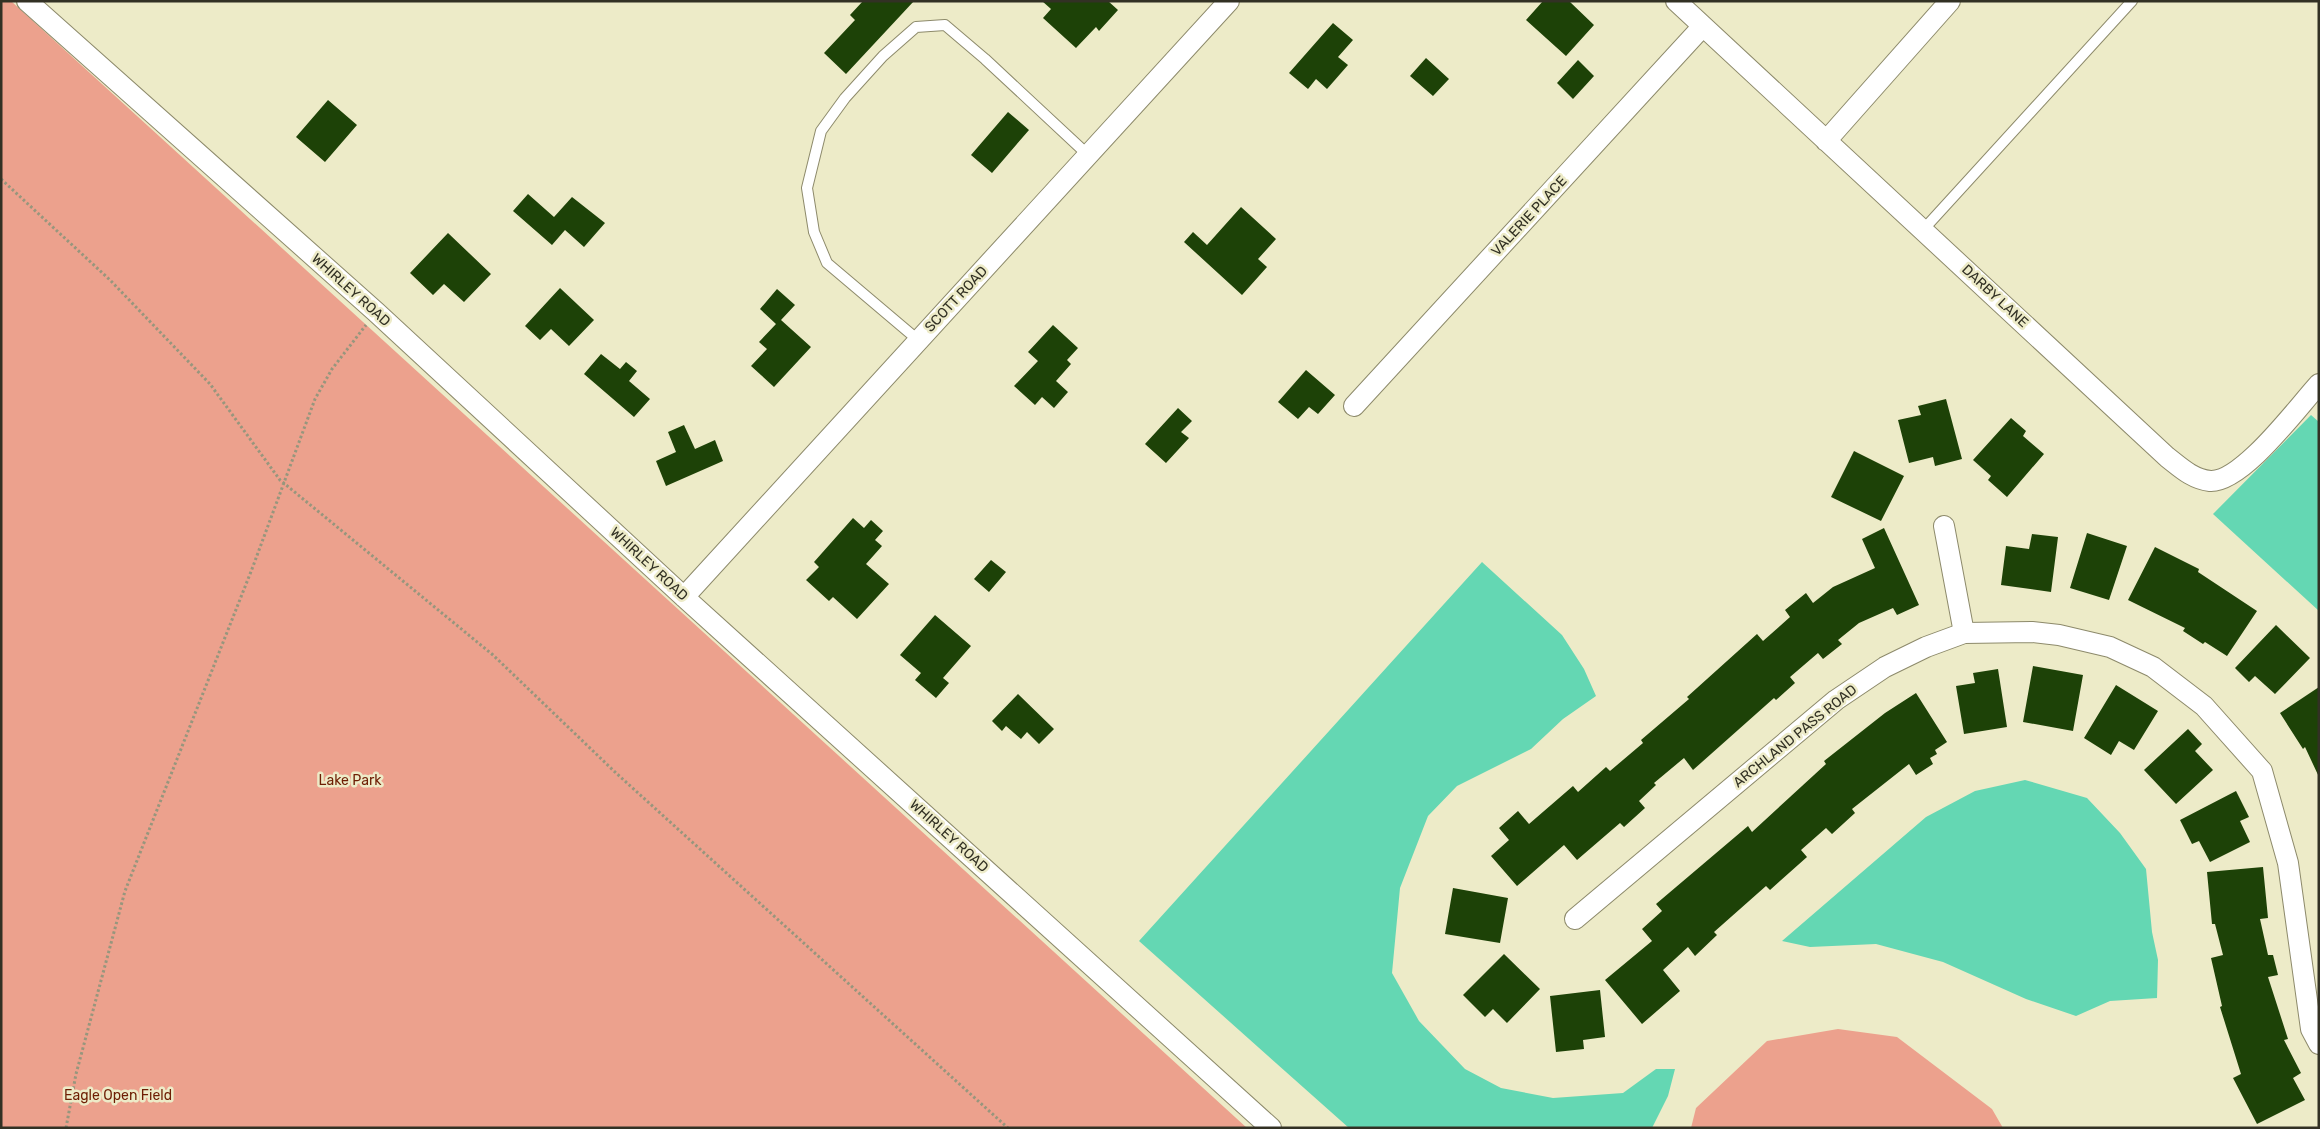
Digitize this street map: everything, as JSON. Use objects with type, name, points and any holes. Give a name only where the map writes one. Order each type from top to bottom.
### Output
[{"type":"street","name":"WHIRLEY ROAD","points":[[27,1],[376,312],[684,597],[1271,1128]]},
{"type":"street","name":"SCOTT ROAD","points":[[684,597],[1229,1]]},
{"type":"street","name":"DARBY LANE","points":[[1676,1],[2167,457],[2193,477],[2211,481],[2232,475],[2251,460],[2319,384]]},
{"type":"street","points":[[1826,141],[1950,1]]},
{"type":"street","name":"VALERIE PLACE","points":[[1354,406],[1703,26]]},
{"type":"street","points":[[1944,526],[1964,633]]},
{"type":"street","name":"ARCHLAND PASS ROAD","points":[[1575,919],[1836,700],[1885,667],[1926,647],[1964,633],[2032,632],[2059,635],[2110,647],[2153,667],[2204,706],[2262,771],[2288,862],[2311,1029],[2319,1044]]},
{"type":"lane","points":[[1923,230],[2132,1]]},
{"type":"lane","points":[[918,340],[827,263],[814,232],[807,188],[821,131],[845,98],[883,56],[916,27],[945,25],[1088,156]]},
{"type":"path","points":[[1,179],[110,280],[210,384],[284,483],[493,655],[616,773],[1008,1128]]},
{"type":"path","points":[[66,1128],[78,1065],[125,891],[196,714],[316,399],[332,369],[376,312]]},
{"type":"green space","name":"Lake Park","points":[[1,1],[11,1],[1247,1128],[1,1128]]},
{"type":"green space","points":[[1838,1029],[1897,1037],[1992,1109],[2003,1128],[1691,1128],[1696,1108],[1767,1041]]},
{"type":"shaded area","points":[[2311,415],[2319,422],[2319,611],[2213,514]]},
{"type":"shaded area","points":[[1482,562],[1562,635],[1584,669],[1596,696],[1563,719],[1531,749],[1457,786],[1428,816],[1400,888],[1392,973],[1419,1021],[1465,1069],[1501,1088],[1553,1098],[1623,1093],[1656,1069],[1675,1069],[1668,1096],[1652,1128],[1349,1128],[1139,941]]},
{"type":"shaded area","points":[[2025,780],[2087,798],[2120,833],[2146,869],[2152,932],[2158,960],[2157,998],[2110,1001],[2076,1016],[2026,999],[1943,962],[1876,944],[1810,947],[1782,941],[1926,817],[1975,791]]},
{"type":"building","points":[[863,1],[914,1],[846,74],[824,53],[855,20],[850,15]]},
{"type":"building","points":[[1042,1],[1108,1],[1118,10],[1099,31],[1096,27],[1076,48],[1043,18],[1051,9]]},
{"type":"building","points":[[1543,1],[1569,1],[1594,25],[1566,56],[1526,20]]},
{"type":"building","points":[[1333,23],[1353,40],[1338,57],[1348,65],[1327,89],[1316,79],[1308,89],[1289,73]]},
{"type":"building","points":[[1426,58],[1449,79],[1433,96],[1410,76]]},
{"type":"building","points":[[1578,60],[1594,76],[1573,99],[1557,83]]},
{"type":"building","points":[[328,100],[357,125],[325,162],[296,137]]},
{"type":"building","points":[[1008,112],[1029,130],[992,173],[971,155]]},
{"type":"building","points":[[528,194],[554,217],[572,197],[605,223],[584,247],[565,230],[552,245],[513,211]]},
{"type":"building","points":[[1241,207],[1276,239],[1258,259],[1267,267],[1242,295],[1184,242],[1193,232],[1207,245]]},
{"type":"building","points":[[448,233],[491,274],[464,302],[444,284],[433,295],[410,273]]},
{"type":"building","points":[[560,288],[594,320],[569,346],[551,329],[540,340],[525,326]]},
{"type":"building","points":[[777,289],[795,305],[781,320],[811,347],[774,387],[751,366],[767,349],[759,342],[776,324],[760,309]]},
{"type":"building","points":[[1053,325],[1078,348],[1067,360],[1071,364],[1056,381],[1068,392],[1054,408],[1042,397],[1035,405],[1014,386],[1038,361],[1028,352]]},
{"type":"building","points":[[601,354],[620,369],[626,362],[637,371],[629,381],[650,399],[634,417],[584,374]]},
{"type":"building","points":[[1306,370],[1335,395],[1318,414],[1309,407],[1298,419],[1278,402]]},
{"type":"building","points":[[1946,399],[1962,459],[1935,466],[1933,457],[1909,463],[1898,420],[1921,415],[1918,406]]},
{"type":"building","points":[[1178,408],[1192,421],[1181,432],[1189,438],[1166,463],[1145,444]]},
{"type":"building","points":[[2011,418],[2026,431],[2023,436],[2044,454],[2007,497],[1988,480],[1991,476],[1973,460]]},
{"type":"building","points":[[684,425],[695,449],[715,440],[723,461],[666,486],[656,461],[676,452],[668,432]]},
{"type":"building","points":[[1854,451],[1904,476],[1881,521],[1831,497]]},
{"type":"building","points":[[853,518],[864,528],[871,520],[883,531],[875,540],[882,546],[866,564],[889,584],[857,619],[833,597],[829,601],[806,580],[819,567],[814,562]]},
{"type":"building","points":[[1884,528],[1919,605],[1897,615],[1893,608],[1859,623],[1838,640],[1842,644],[1823,659],[1818,653],[1790,677],[1795,683],[1776,700],[1774,698],[1693,770],[1684,758],[1654,783],[1656,785],[1639,801],[1645,808],[1624,827],[1620,823],[1577,860],[1564,845],[1517,886],[1491,856],[1509,840],[1499,828],[1518,811],[1529,824],[1573,786],[1578,792],[1606,767],[1610,771],[1643,743],[1641,740],[1689,699],[1687,697],[1757,634],[1763,641],[1790,617],[1785,610],[1806,593],[1813,603],[1833,587],[1875,568],[1862,539]]},
{"type":"building","points":[[2087,533],[2127,546],[2109,600],[2070,588]]},
{"type":"building","points":[[2032,534],[2058,537],[2051,592],[2001,585],[2006,546],[2029,549]]},
{"type":"building","points":[[2155,547],[2199,569],[2198,572],[2257,611],[2227,656],[2183,631],[2185,628],[2128,600]]},
{"type":"building","points":[[991,560],[1006,572],[989,592],[974,579]]},
{"type":"building","points":[[935,615],[971,646],[943,678],[949,683],[936,698],[915,680],[921,673],[900,655]]},
{"type":"building","points":[[2276,625],[2310,658],[2275,694],[2255,676],[2249,682],[2235,668]]},
{"type":"building","points":[[2033,666],[2083,675],[2073,731],[2023,722]]},
{"type":"building","points":[[1998,669],[2007,727],[1964,734],[1956,686],[1975,683],[1973,673]]},
{"type":"building","points":[[2116,685],[2158,711],[2134,750],[2119,741],[2111,755],[2084,738]]},
{"type":"building","points":[[2319,687],[2319,777],[2305,747],[2303,749],[2280,713]]},
{"type":"building","points":[[1916,693],[1947,742],[1935,750],[1937,754],[1930,758],[1933,764],[1916,775],[1909,764],[1852,809],[1855,813],[1832,834],[1826,828],[1801,850],[1807,857],[1770,890],[1766,886],[1714,932],[1717,935],[1695,956],[1688,947],[1663,970],[1680,991],[1642,1024],[1605,980],[1652,941],[1642,929],[1662,911],[1656,904],[1748,826],[1752,832],[1826,764],[1824,761],[1885,713]]},
{"type":"building","points":[[1018,694],[1054,729],[1039,744],[1027,732],[1021,739],[1006,726],[1002,731],[992,721]]},
{"type":"building","points":[[2188,729],[2202,744],[2195,751],[2213,770],[2176,804],[2144,770]]},
{"type":"building","points":[[2236,791],[2249,817],[2240,821],[2250,842],[2210,862],[2199,841],[2192,844],[2180,820]]},
{"type":"building","points":[[2263,867],[2268,918],[2260,919],[2268,955],[2273,955],[2278,975],[2268,977],[2288,1039],[2284,1040],[2301,1073],[2293,1078],[2305,1100],[2257,1124],[2233,1078],[2241,1074],[2220,1007],[2222,1006],[2211,958],[2223,955],[2215,924],[2212,924],[2207,872]]},
{"type":"building","points":[[1453,888],[1508,898],[1500,943],[1445,934]]},
{"type":"building","points":[[1504,954],[1540,989],[1507,1023],[1493,1009],[1485,1017],[1463,995]]},
{"type":"building","points":[[1600,990],[1605,1037],[1583,1040],[1584,1049],[1556,1052],[1550,996]]},
{"type":"park label","name":"Eagle Open Field","points":[[118,1095]]}]
